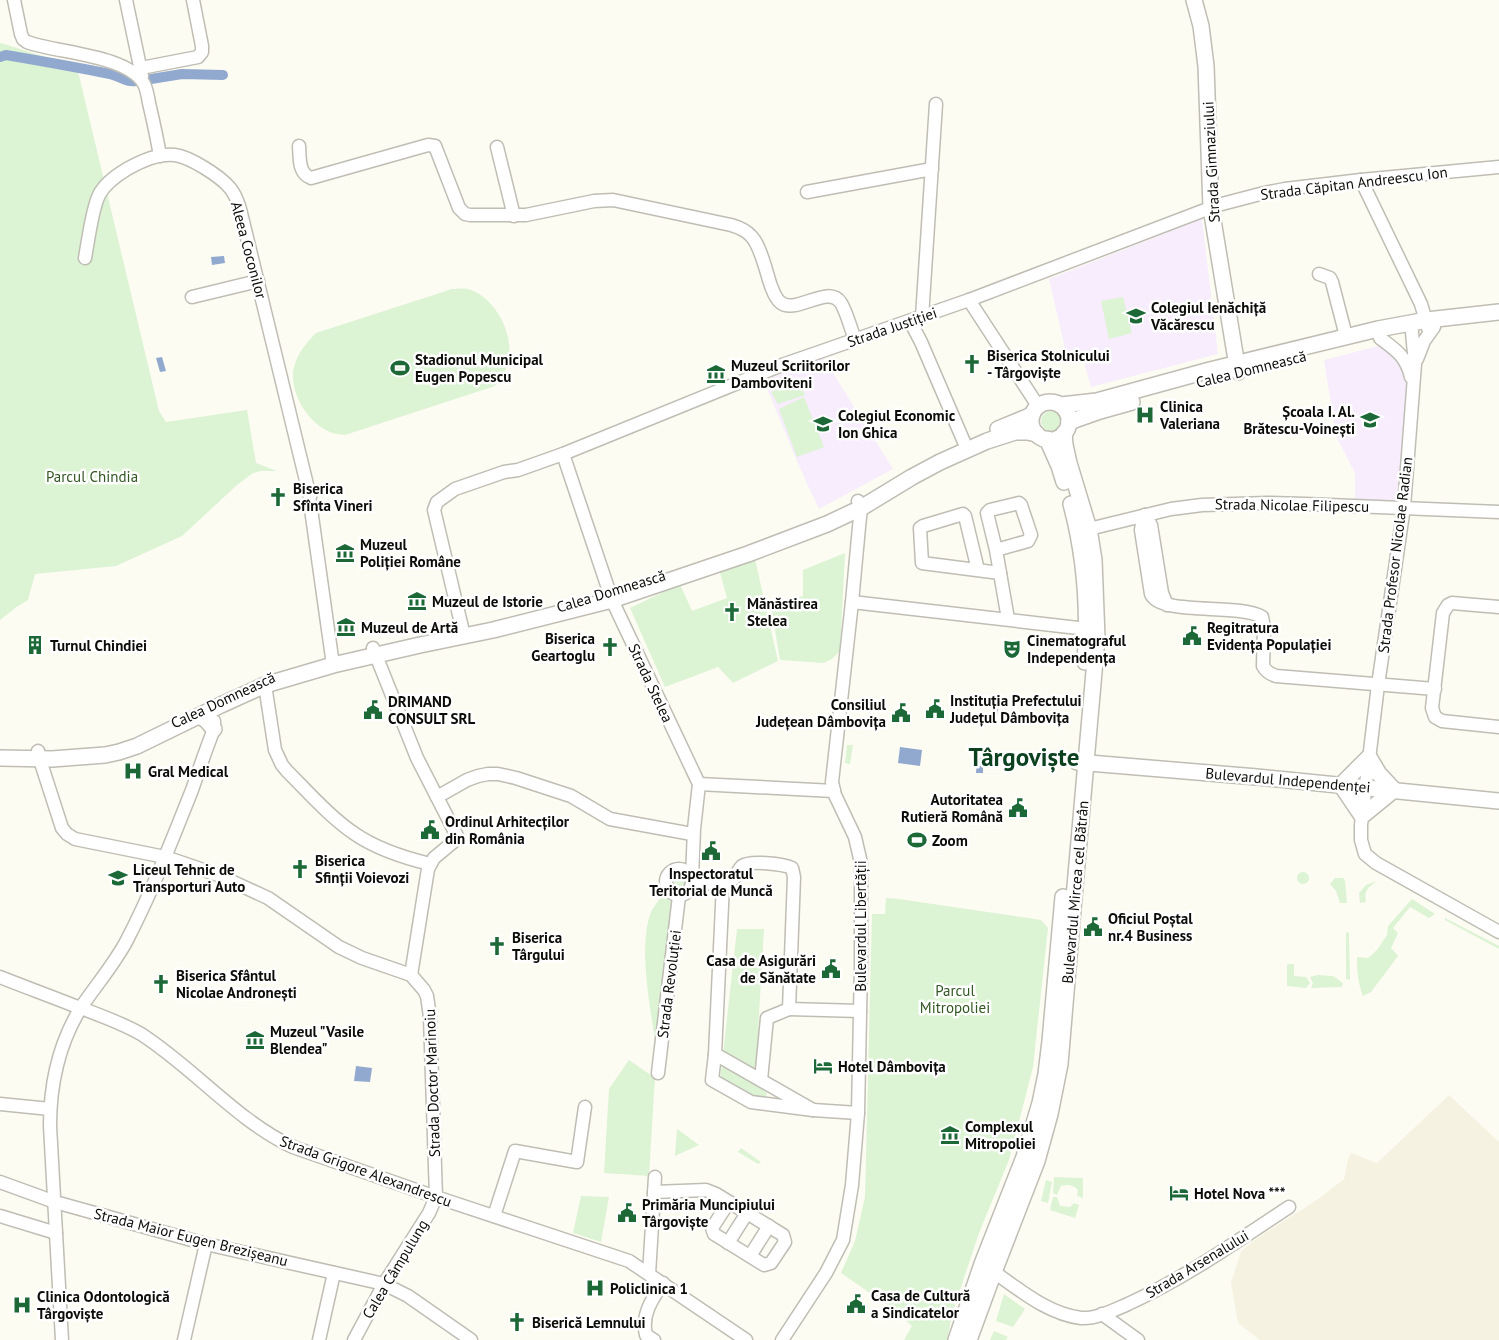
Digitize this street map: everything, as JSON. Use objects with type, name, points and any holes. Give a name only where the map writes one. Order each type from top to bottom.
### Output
[{"type":"main road","name":"Strada Gimnaziului","points":[[1194,0],[1206,66],[1211,208],[1236,363]]},
{"type":"main road","name":"Calea Domnească","points":[[1433,325],[1499,312]]},
{"type":"main road","name":"Calea Domnească","points":[[1067,428],[1100,411],[1236,363],[1412,326],[1499,319]]},
{"type":"main road","points":[[1347,341],[1380,338],[1412,326]]},
{"type":"main road","name":"Calea Domnească","points":[[1061,405],[1097,400],[1290,350],[1347,341]]},
{"type":"main road","points":[[1047,402],[1061,405],[1067,412],[1067,428],[1059,438],[1042,437],[1032,424],[1035,410],[1047,402]]},
{"type":"main road","name":"Calea Domnească","points":[[611,597],[859,505],[908,471],[964,442],[1035,410]]},
{"type":"main road","name":"Bulevardul Mircea cel Bătrân","points":[[956,1340],[982,1264],[1024,1157],[1040,1103],[1046,1074],[1097,638],[1094,560],[1088,529],[1065,445],[1067,428]]},
{"type":"main road","name":"Calea Domnească","points":[[0,750],[64,758],[105,755],[129,749],[207,710],[264,678],[463,632],[517,617],[634,593],[782,542],[827,524],[859,505],[966,449],[1006,434],[1021,432],[1042,437]]},
{"type":"main road","name":"Bulevardul Mircea cel Bătrân","points":[[969,1340],[1037,1161],[1050,1114],[1062,1040],[1081,762],[1087,629],[1086,589],[1078,532],[1059,466],[1042,437]]},
{"type":"main road","name":"Calea Domnească","points":[[39,755],[118,745],[266,685],[332,662]]},
{"type":"main road","points":[[207,710],[208,721],[214,729]]},
{"type":"main road","points":[[0,758],[39,755]]},
{"type":"main road","points":[[1368,757],[1394,790],[1362,816],[1341,785],[1368,757]]},
{"type":"main road","name":"Bulevardul Independenței","points":[[1081,762],[1499,801]]},
{"type":"street","points":[[14,0],[21,34],[27,42],[108,61],[137,76],[144,84]]},
{"type":"street","points":[[126,0],[160,156]]},
{"type":"street","points":[[141,68],[198,57],[202,52],[193,0]]},
{"type":"street","points":[[922,316],[936,104]]},
{"type":"street","points":[[299,146],[301,168],[305,176],[311,178],[428,145],[435,146],[461,211],[470,215],[526,215],[594,201],[613,200],[743,229],[752,236],[757,245],[777,300],[782,305],[789,306],[828,296],[835,297],[840,302],[855,339]]},
{"type":"street","points":[[497,147],[514,216]]},
{"type":"street","name":"Aleea Coconilor","points":[[85,258],[95,204],[99,194],[119,174],[134,166],[160,156],[175,155],[192,161],[208,170],[230,188],[235,195],[258,281],[310,499],[332,662]]},
{"type":"street","name":"Strada Căpitan Andreescu Ion","points":[[1211,208],[1264,193],[1361,180],[1499,167]]},
{"type":"street","points":[[807,192],[932,169]]},
{"type":"street","points":[[1361,180],[1433,325],[1415,364]]},
{"type":"street","name":"Strada Justiției","points":[[463,632],[434,510],[437,502],[455,490],[504,472],[518,470],[563,454],[754,376],[969,300],[1211,208]]},
{"type":"street","points":[[1319,274],[1330,278],[1332,282],[1347,341]]},
{"type":"street","points":[[192,297],[258,281]]},
{"type":"street","points":[[969,300],[1035,410]]},
{"type":"street","points":[[910,321],[964,442]]},
{"type":"street","name":"Strada Profesor Nicolae Radian","points":[[1412,326],[1415,364],[1404,507],[1368,757],[1361,840],[1365,854],[1384,868],[1499,932]]},
{"type":"street","points":[[1380,338],[1394,348],[1407,362],[1413,384]]},
{"type":"street","name":"Strada Stelea","points":[[563,454],[611,597],[699,784]]},
{"type":"street","name":"Strada Nicolae Filipescu","points":[[1088,529],[1186,506],[1236,503],[1296,503],[1499,512]]},
{"type":"street","name":"Bulevardul Libertății","points":[[782,1340],[826,1273],[843,1240],[851,1192],[858,1112],[862,966],[861,863],[855,837],[834,791],[832,775],[852,602],[859,505]]},
{"type":"street","points":[[978,570],[963,514],[920,528],[922,563],[1000,573]]},
{"type":"street","points":[[1146,516],[1141,530],[1151,594],[1155,600],[1167,605],[1256,613],[1262,617],[1264,627],[1263,666],[1269,673],[1276,676],[1435,690]]},
{"type":"street","points":[[996,550],[1008,619]]},
{"type":"street","points":[[623,623],[628,603],[634,593]]},
{"type":"street","points":[[852,602],[1087,629]]},
{"type":"street","points":[[1499,607],[1452,603],[1445,609],[1443,613],[1433,712],[1439,720],[1499,726]]},
{"type":"street","points":[[39,755],[62,828],[74,839],[165,858],[210,872],[276,902],[339,947],[362,958],[411,975],[428,869],[440,852],[458,838],[417,758],[374,652]]},
{"type":"street","points":[[266,685],[276,750],[287,772],[355,834],[406,858],[430,864]]},
{"type":"street","points":[[62,1340],[50,1109],[55,1074],[67,1036],[81,1008],[107,973],[127,940],[165,858],[214,729]]},
{"type":"street","points":[[46,776],[52,767],[64,758]]},
{"type":"street","points":[[437,797],[467,780],[488,774],[498,774],[571,796],[610,819],[693,831]]},
{"type":"street","points":[[692,882],[687,872],[679,869],[674,870],[670,874],[666,883],[670,892],[679,896],[686,894],[692,882],[693,831],[699,784],[834,791]]},
{"type":"street","points":[[679,869],[684,860],[693,831]]},
{"type":"street","points":[[692,882],[723,887],[734,879],[740,869],[748,864],[786,865],[792,868],[794,877],[789,1008]]},
{"type":"street","points":[[723,887],[715,1054],[712,1080],[751,1102],[813,1110],[858,1112]]},
{"type":"street","name":"Strada Revoluției","points":[[658,1073],[679,896]]},
{"type":"street","name":"Strada Doctor Marinoiu","points":[[411,975],[424,990],[429,1004],[436,1198]]},
{"type":"street","name":"Strada Grigore Alexandrescu","points":[[0,977],[81,1008],[141,1034],[278,1140],[436,1198],[629,1261],[746,1340]]},
{"type":"street","points":[[761,1080],[767,1018],[789,1008],[860,1011]]},
{"type":"street","points":[[715,1054],[813,1110]]},
{"type":"street","points":[[0,1104],[50,1109]]},
{"type":"street","points":[[494,1216],[515,1151],[577,1162],[585,1107]]},
{"type":"street","points":[[649,1274],[655,1177]]},
{"type":"street","name":"Strada Maior Eugen Brezișeanu","points":[[0,1182],[55,1202],[206,1244],[384,1284],[408,1296],[470,1340]]},
{"type":"street","points":[[654,1192],[701,1189],[729,1202],[783,1235],[785,1242],[771,1262],[764,1264],[714,1234],[712,1228],[729,1202]]},
{"type":"street","name":"Calea Câmpulung","points":[[354,1340],[384,1284],[429,1213],[436,1198]]},
{"type":"street","name":"Strada Arsenalului","points":[[994,1272],[1057,1311],[1083,1318],[1102,1314],[1168,1285],[1289,1207]]},
{"type":"street","points":[[728,1243],[747,1213]]},
{"type":"street","points":[[0,1216],[56,1233]]},
{"type":"street","points":[[750,1256],[769,1226]]},
{"type":"street","points":[[184,1340],[206,1244]]},
{"type":"street","points":[[319,1340],[334,1273]]},
{"type":"street","points":[[654,1340],[646,1334],[643,1324],[648,1309],[662,1283]]},
{"type":"street","points":[[1102,1314],[1138,1340]]},
{"type":"shaded area","name":"Colegiul Ienăchiță Văcărescu","points":[[1202,219],[1218,354],[1091,387],[1083,358],[1068,361],[1049,279]]},
{"type":"shaded area","name":"Școala I. Al. Brătescu-Voinești","points":[[1378,346],[1389,349],[1398,356],[1406,379],[1408,405],[1402,502],[1355,500],[1355,473],[1336,436],[1324,360]]},
{"type":"shaded area","name":"Colegiul Economic Ion Ghica","points":[[823,357],[893,469],[819,509],[764,381]]},
{"type":"shaded area","points":[[1449,1095],[1499,1142],[1499,1340],[1260,1340],[1238,1323],[1231,1282],[1241,1252],[1253,1241],[1317,1200],[1344,1179],[1351,1153],[1377,1163]]},
{"type":"green space","name":"Parcul Chindia","points":[[0,44],[77,67],[159,411],[166,422],[247,410],[256,463],[277,471],[253,473],[237,485],[182,536],[116,566],[35,574],[28,600],[0,620]]},
{"type":"green space","name":"Stadionul Municipal Eugen Popescu","points":[[452,289],[466,289],[478,293],[495,309],[506,330],[509,341],[508,362],[506,369],[495,386],[345,435],[330,432],[315,423],[299,401],[293,376],[297,358],[316,333]]},
{"type":"green space","points":[[1123,297],[1132,333],[1109,339],[1101,301]]},
{"type":"green space","points":[[799,381],[805,395],[778,404],[771,392]]},
{"type":"green space","points":[[804,397],[824,447],[797,457],[779,409]]},
{"type":"green space","points":[[1047,411],[1055,411],[1061,417],[1061,425],[1055,431],[1047,431],[1041,425],[1041,417]]},
{"type":"green space","points":[[845,553],[840,651],[832,659],[823,663],[780,660],[771,606],[803,596],[803,570]]},
{"type":"green space","points":[[755,559],[778,661],[733,683],[718,667],[665,687],[630,608],[680,584],[692,611],[727,598],[719,569]]},
{"type":"green space","points":[[847,745],[853,745],[850,764],[845,763]]},
{"type":"green space","points":[[1303,872],[1309,878],[1303,884],[1297,878]]},
{"type":"green space","points":[[675,873],[683,873],[688,878],[686,889],[675,891],[670,886],[670,878]]},
{"type":"green space","points":[[1335,878],[1343,878],[1345,881],[1347,903],[1340,903],[1336,891],[1330,884]]},
{"type":"green space","points":[[1377,881],[1367,890],[1365,895],[1366,902],[1360,903],[1359,893],[1366,885]]},
{"type":"green space","points":[[664,893],[671,902],[657,1055],[649,1002],[645,944],[651,912]]},
{"type":"green space","name":"Parcul Mitropoliei","points":[[886,898],[1041,920],[1048,928],[1033,1067],[1009,1160],[979,1233],[953,1311],[947,1340],[904,1340],[912,1326],[896,1311],[841,1273],[855,1241],[865,1197],[872,914],[885,914]]},
{"type":"green space","points":[[1412,899],[1435,914],[1429,918],[1410,907],[1393,928],[1398,933],[1391,948],[1398,956],[1371,992],[1363,996],[1358,977],[1357,957],[1368,958],[1377,950],[1387,935],[1388,926]]},
{"type":"green space","points":[[1445,918],[1499,946],[1499,949],[1445,920]]},
{"type":"green space","points":[[737,929],[764,929],[755,1084],[767,1093],[765,1100],[754,1099],[720,1081]]},
{"type":"green space","points":[[1346,932],[1349,933],[1350,980],[1346,979]]},
{"type":"green space","points":[[1294,964],[1294,976],[1306,977],[1310,983],[1306,988],[1287,986],[1287,965]]},
{"type":"green space","points":[[1318,975],[1333,976],[1343,983],[1342,987],[1311,988],[1313,983],[1310,977]]},
{"type":"green space","points":[[629,1060],[655,1078],[649,1176],[604,1173],[609,1089]]},
{"type":"green space","points":[[677,1129],[699,1145],[675,1156]]},
{"type":"green space","points":[[741,1148],[761,1162],[758,1164],[738,1152]]},
{"type":"green space","points":[[1054,1177],[1083,1178],[1083,1198],[1077,1196],[1078,1190],[1070,1185],[1061,1186],[1057,1195],[1053,1193]]},
{"type":"green space","points":[[1046,1180],[1052,1182],[1048,1203],[1041,1201]]},
{"type":"green space","points":[[581,1196],[609,1197],[601,1242],[573,1233]]},
{"type":"green space","points":[[1053,1197],[1057,1197],[1060,1206],[1070,1207],[1074,1203],[1079,1205],[1075,1218],[1050,1210]]},
{"type":"green space","points":[[1004,1294],[1025,1309],[1013,1327],[996,1321]]},
{"type":"green space","points":[[994,1331],[1008,1337],[1006,1340],[990,1340]]},
{"type":"water","points":[[224,256],[225,263],[212,265],[211,257]]},
{"type":"water","points":[[162,357],[166,371],[160,372],[156,358]]},
{"type":"water","points":[[994,699],[999,700],[996,724],[991,722]]},
{"type":"water","points":[[900,747],[922,750],[920,766],[898,763]]},
{"type":"water","points":[[977,758],[983,758],[983,773],[976,773]]},
{"type":"water","points":[[356,1066],[372,1068],[370,1082],[354,1081]]},
{"type":"waterway","points":[[0,57],[6,55],[110,74],[129,81],[136,81]]},
{"type":"waterway","points":[[151,79],[182,74],[223,75]]},
{"type":"place","name":"Colegiul Ienăchiță Văcărescu","points":[[1136,316]]},
{"type":"place","name":"Biserica Stolnicului - Târgoviște","points":[[972,364]]},
{"type":"place","name":"Stadionul Municipal Eugen Popescu","points":[[400,368]]},
{"type":"place","name":"Muzeul Scriitorilor Damboviteni","points":[[716,374]]},
{"type":"place","name":"Clinica Valeriana","points":[[1145,415]]},
{"type":"place","name":"Școala I. Al. Brătescu-Voinești","points":[[1370,420]]},
{"type":"place","name":"Colegiul Economic Ion Ghica","points":[[823,424]]},
{"type":"place","name":"Biserica Sfînta Vineri","points":[[278,497]]},
{"type":"place","name":"Muzeul Poliției Române","points":[[345,553]]},
{"type":"place","name":"Muzeul de Istorie","points":[[417,601]]},
{"type":"place","name":"Mănăstirea Stelea","points":[[732,612]]},
{"type":"place","name":"Muzeul de Artă","points":[[346,627]]},
{"type":"place","name":"Regitratura Evidența Populației","points":[[1192,636]]},
{"type":"place","name":"Turnul Chindiei","points":[[35,645]]},
{"type":"place","name":"Biserica Geartoglu","points":[[610,647]]},
{"type":"place","name":"Cinematograful Independența","points":[[1012,649]]},
{"type":"place","name":"Instituția Prefectului Județul Dâmbovița","points":[[935,709]]},
{"type":"place","name":"DRIMAND CONSULT SRL","points":[[373,710]]},
{"type":"place","name":"Consiliul Județean Dâmbovița","points":[[901,713]]},
{"type":"place","name":"Gral Medical","points":[[133,771]]},
{"type":"place","name":"Autoritatea Rutieră Română","points":[[1018,808]]},
{"type":"place","name":"Ordinul Arhitecților din România","points":[[430,830]]},
{"type":"place","name":"Zoom","points":[[917,840]]},
{"type":"place","name":"Inspectoratul Teritorial de Muncă","points":[[711,851]]},
{"type":"place","name":"Biserica Sfinții Voievozi","points":[[300,869]]},
{"type":"place","name":"Liceul Tehnic de Transporturi Auto","points":[[118,878]]},
{"type":"place","name":"Oficiul Poștal nr.4 Business","points":[[1093,927]]},
{"type":"place","name":"Biserica Târgului","points":[[497,946]]},
{"type":"place","name":"Casa de Asigurări de Sănătate","points":[[831,969]]},
{"type":"place","name":"Biserica Sfântul Nicolae Andronești","points":[[161,984]]},
{"type":"place","name":"Muzeul \"Vasile Blendea\"","points":[[255,1040]]},
{"type":"place","name":"Hotel Dâmbovița","points":[[823,1066]]},
{"type":"place","name":"Complexul Mitropoliei","points":[[950,1135]]},
{"type":"place","name":"Hotel Nova ***","points":[[1179,1193]]},
{"type":"place","name":"Primăria Muncipiului Târgoviște","points":[[627,1213]]},
{"type":"place","name":"Policlinica 1","points":[[595,1288]]},
{"type":"place","name":"Casa de Cultură a Sindicatelor","points":[[856,1304]]},
{"type":"place","name":"Clinica Odontologică Târgoviște","points":[[22,1305]]},
{"type":"place","name":"Biserică Lemnului","points":[[517,1322]]},
{"type":"district","name":"Târgoviște","points":[[1024,757]]}]
